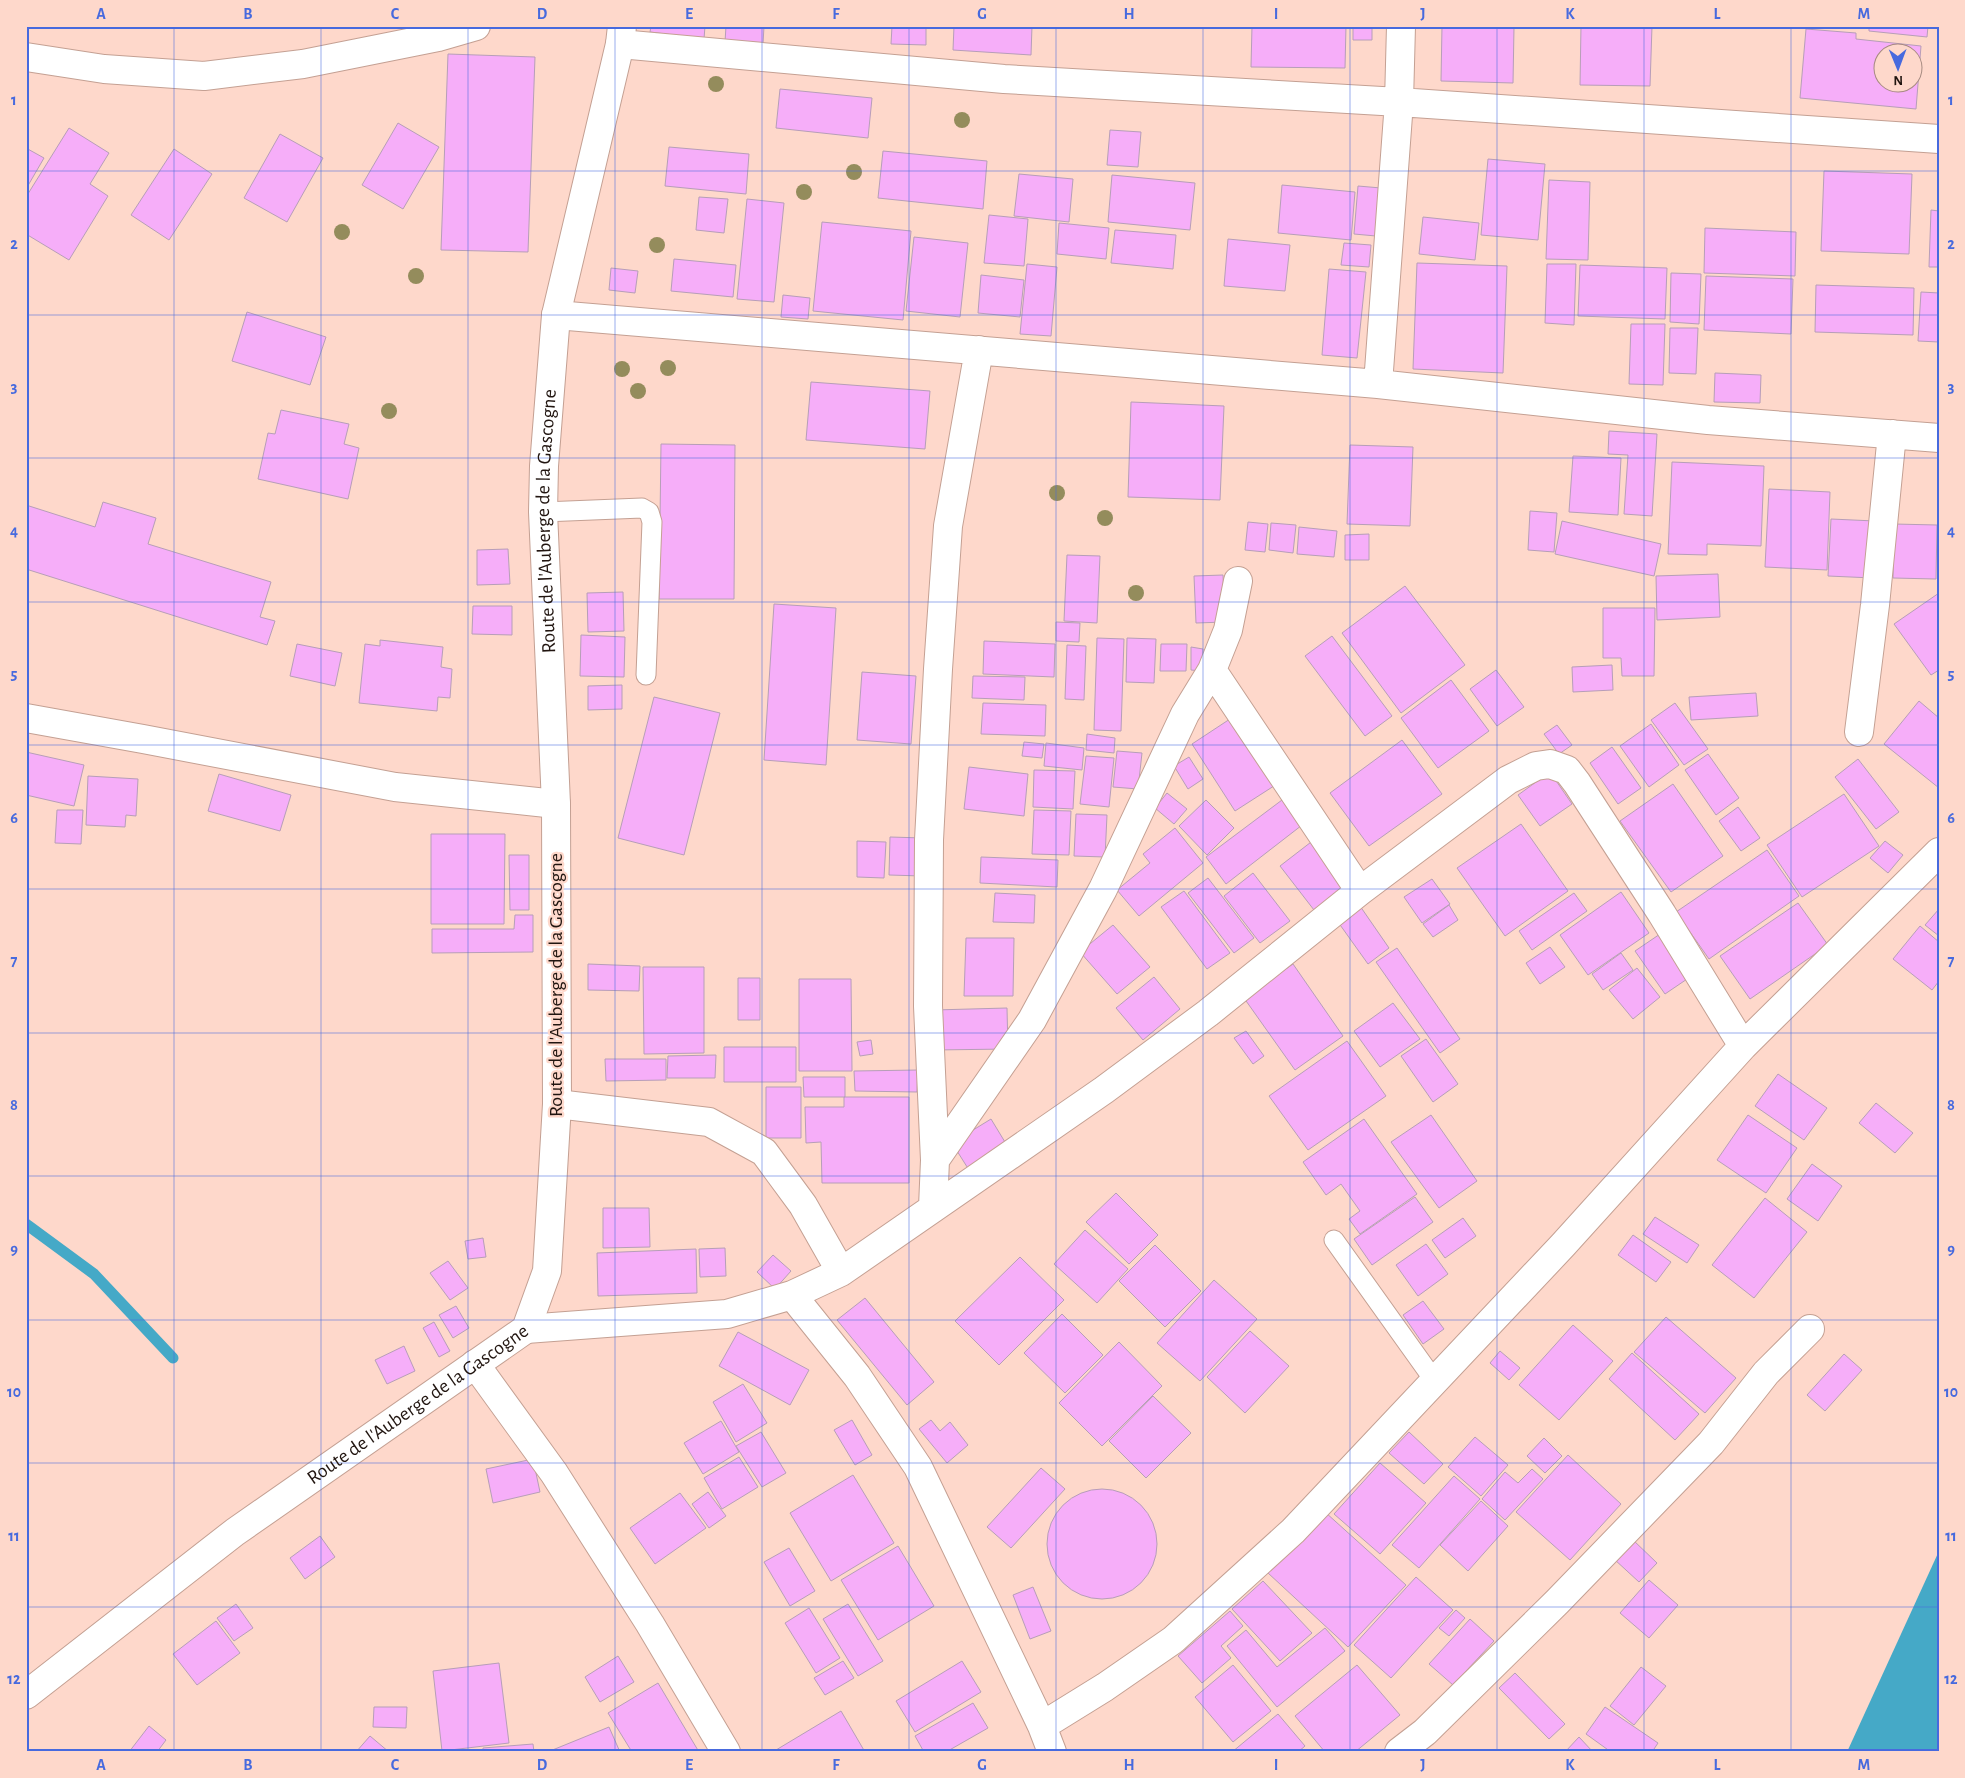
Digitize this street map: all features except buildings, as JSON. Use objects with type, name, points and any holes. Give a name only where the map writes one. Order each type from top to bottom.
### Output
[{"type":"street","points":[[26,57],[104,69],[204,76],[304,64],[438,38],[476,26]]},
{"type":"street","points":[[1378,384],[1399,102],[1401,26]]},
{"type":"street","points":[[621,35],[1004,78],[1399,102],[1939,139]]},
{"type":"street","name":"Route de l'Auberge de la Gascogne","points":[[26,1695],[235,1532],[526,1329],[547,1271],[557,1104],[556,804],[543,512],[544,466],[556,316],[621,35]]},
{"type":"street","points":[[556,316],[1378,384],[1708,420],[1939,438]]},
{"type":"street","points":[[933,1207],[935,1160],[928,1006],[929,840],[938,669],[948,526],[979,350]]},
{"type":"street","points":[[1859,732],[1875,605],[1892,434]]},
{"type":"street","points":[[935,1160],[1032,1020],[1103,890],[1185,714],[1212,670],[1228,630],[1238,581]]},
{"type":"street","points":[[1212,670],[1360,891]]},
{"type":"street","points":[[26,718],[395,787],[556,804]]},
{"type":"street","points":[[526,1329],[726,1314],[792,1295],[841,1272],[1112,1084],[1208,1013],[1360,891],[1508,780],[1536,766],[1550,764],[1567,770],[1577,783],[1662,914],[1743,1046]]},
{"type":"street","points":[[1042,1726],[1105,1687],[1173,1640],[1293,1531],[1563,1245],[1743,1046],[1939,852]]},
{"type":"street","points":[[557,1104],[709,1122],[764,1152],[803,1205],[841,1272]]},
{"type":"street","points":[[792,1295],[856,1376],[918,1467],[1042,1726],[1052,1752]]},
{"type":"street","points":[[1399,1752],[1424,1732],[1558,1602],[1711,1443],[1766,1373],[1810,1329]]},
{"type":"street","points":[[475,1364],[554,1473],[650,1624],[726,1752]]},
{"type":"lane","points":[[543,512],[642,508],[649,512],[652,522],[646,675]]},
{"type":"lane","points":[[1334,1240],[1434,1380]]},
{"type":"water","points":[[1939,1551],[1939,1752],[1847,1752]]},
{"type":"waterway","points":[[26,1224],[94,1274],[173,1358]]}]
